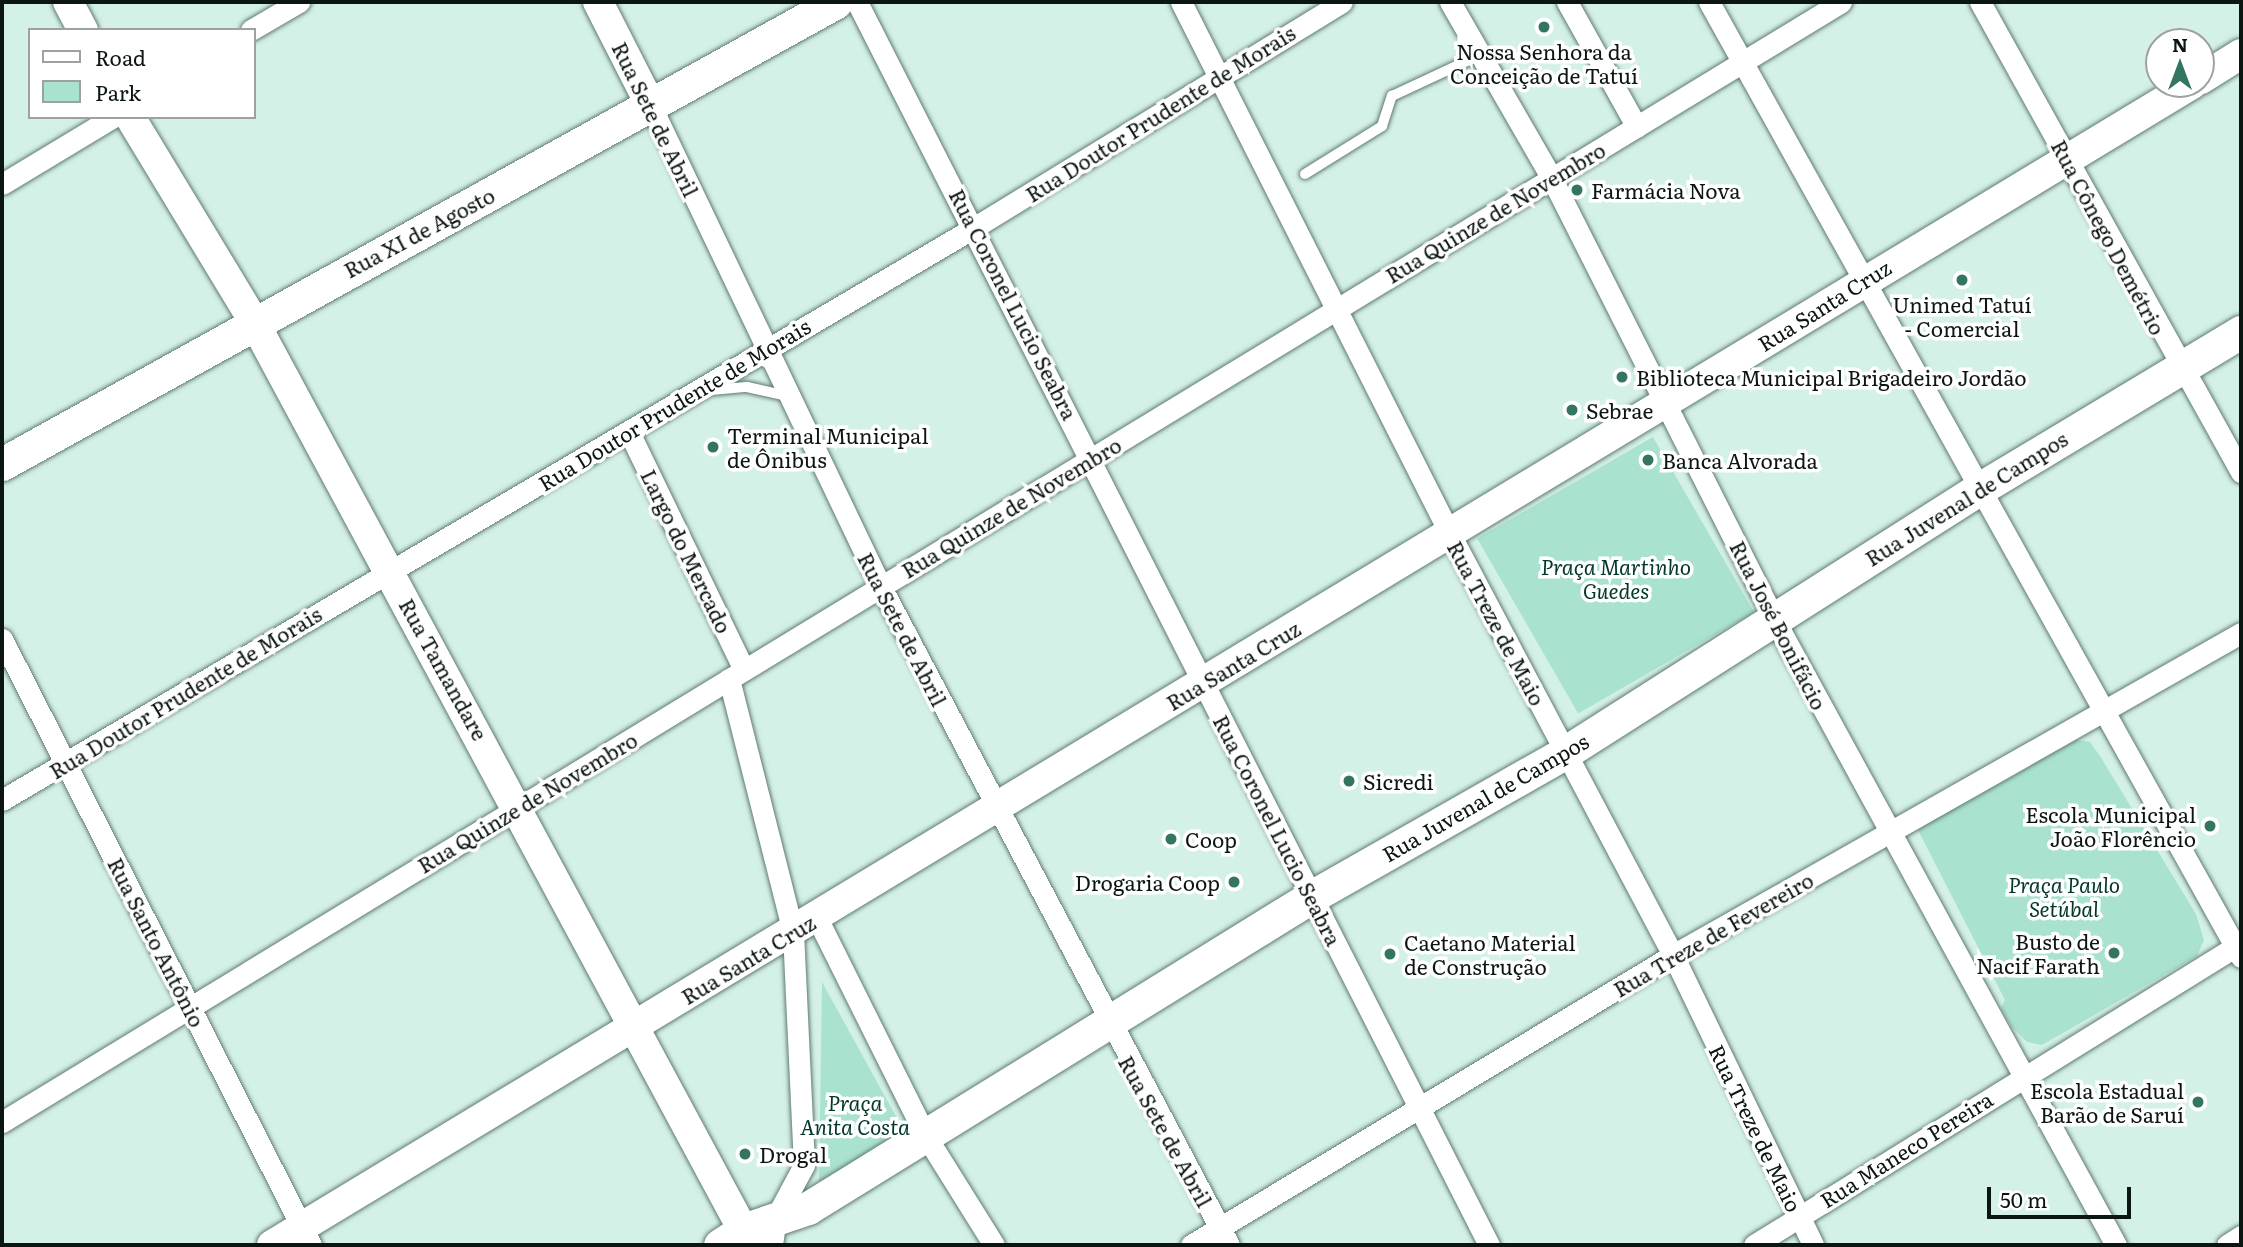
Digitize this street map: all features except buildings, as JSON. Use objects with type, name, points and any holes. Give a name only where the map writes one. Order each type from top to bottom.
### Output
[{"type":"main road","points":[[68,2],[82,28]]},
{"type":"main road","name":"Rua Sete de Abril","points":[[598,2],[652,107]]},
{"type":"main road","name":"Rua XI de Agosto","points":[[2,464],[253,320],[652,107],[836,2]]},
{"type":"main road","points":[[2215,70],[2241,54]]},
{"type":"main road","name":"Rua Santa Cruz","points":[[272,1245],[307,1236],[633,1028],[997,811],[1204,682],[1668,404],[1863,279],[2169,98]]},
{"type":"main road","name":"Rua Tamandare","points":[[131,119],[253,320],[520,806],[633,1028],[751,1236]]},
{"type":"main road","name":"Rua Juvenal de Campos","points":[[751,1236],[808,1208],[924,1133],[1311,897],[1566,752],[1773,617],[2241,332]]},
{"type":"street","points":[[254,28],[299,2]]},
{"type":"street","name":"Rua Coronel Lucio Seabra","points":[[857,2],[975,227],[1489,1245]]},
{"type":"street","name":"Rua Treze de Maio","points":[[1181,2],[1450,534],[1673,955],[1813,1245]]},
{"type":"street","name":"Rua Doutor Prudente de Morais","points":[[2,800],[975,227],[1342,2]]},
{"type":"street","name":"Rua José Bonifácio","points":[[1450,2],[1552,179],[1668,404],[1773,617],[2116,1245]]},
{"type":"street","points":[[1567,2],[1643,123]]},
{"type":"street","points":[[1581,2],[1643,123]]},
{"type":"street","points":[[1709,2],[1740,63],[1863,279],[1976,491],[2239,949],[2023,1075]]},
{"type":"street","name":"Rua Quinze de Novembro","points":[[2,1122],[1841,2]]},
{"type":"street","name":"Rua Cônego Demétrio","points":[[1980,2],[2179,369],[2241,472]]},
{"type":"street","name":"Rua Sete de Abril","points":[[652,107],[881,587],[1106,1023],[1225,1237]]},
{"type":"street","points":[[2,184],[110,119]]},
{"type":"street","name":"Largo do Mercado","points":[[629,432],[737,674],[805,925]]},
{"type":"street","name":"Rua Treze de Fevereiro","points":[[1191,1245],[1225,1237],[1420,1107],[1673,955],[2103,716],[2241,633]]},
{"type":"street","name":"Rua Santo Antônio","points":[[2,639],[307,1236]]},
{"type":"street","points":[[805,925],[924,1133],[994,1245]]},
{"type":"street","points":[[751,1236],[794,1194],[804,1166],[805,925]]},
{"type":"street","name":"Rua Maneco Pereira","points":[[1754,1245],[2023,1075]]},
{"type":"street","points":[[2227,1245],[2241,1236]]},
{"type":"lane","points":[[1305,174],[1382,126],[1392,96],[1480,55]]},
{"type":"lane","points":[[691,394],[747,387],[789,396]]},
{"type":"green space","name":"Praça Martinho Guedes","points":[[1653,437],[1754,612],[1578,713],[1477,538]]},
{"type":"green space","name":"Praça Paulo Setúbal","points":[[2076,740],[2090,742],[2100,756],[2196,914],[2204,940],[2197,956],[2042,1045],[2027,1042],[2011,1026],[2001,1008],[2005,1000],[1918,830],[1921,822],[2010,776],[2026,760],[2042,759]]},
{"type":"green space","name":"Praça Anita Costa","points":[[822,982],[903,1129],[819,1184]]},
{"type":"place","name":"Nossa Senhora da Conceição de Tatuí","points":[[1544,27]]},
{"type":"place","name":"Farmácia Nova","points":[[1577,190]]},
{"type":"place","name":"Unimed Tatuí - Comercial","points":[[1962,280]]},
{"type":"place","name":"Biblioteca Municipal Brigadeiro Jordão","points":[[1622,377]]},
{"type":"place","name":"Sebrae","points":[[1572,410]]},
{"type":"place","name":"Terminal Municipal de Ônibus","points":[[713,447]]},
{"type":"place","name":"Banca Alvorada","points":[[1648,460]]},
{"type":"place","name":"Sicredi","points":[[1349,781]]},
{"type":"place","name":"Escola Municipal João Florêncio","points":[[2210,826]]},
{"type":"place","name":"Coop","points":[[1171,839]]},
{"type":"place","name":"Drogaria Coop","points":[[1234,882]]},
{"type":"place","name":"Busto de Nacif Farath","points":[[2114,953]]},
{"type":"place","name":"Caetano Material de Construção","points":[[1390,954]]},
{"type":"place","name":"Escola Estadual Barão de Saruí","points":[[2198,1102]]},
{"type":"place","name":"Drogal","points":[[745,1154]]}]
